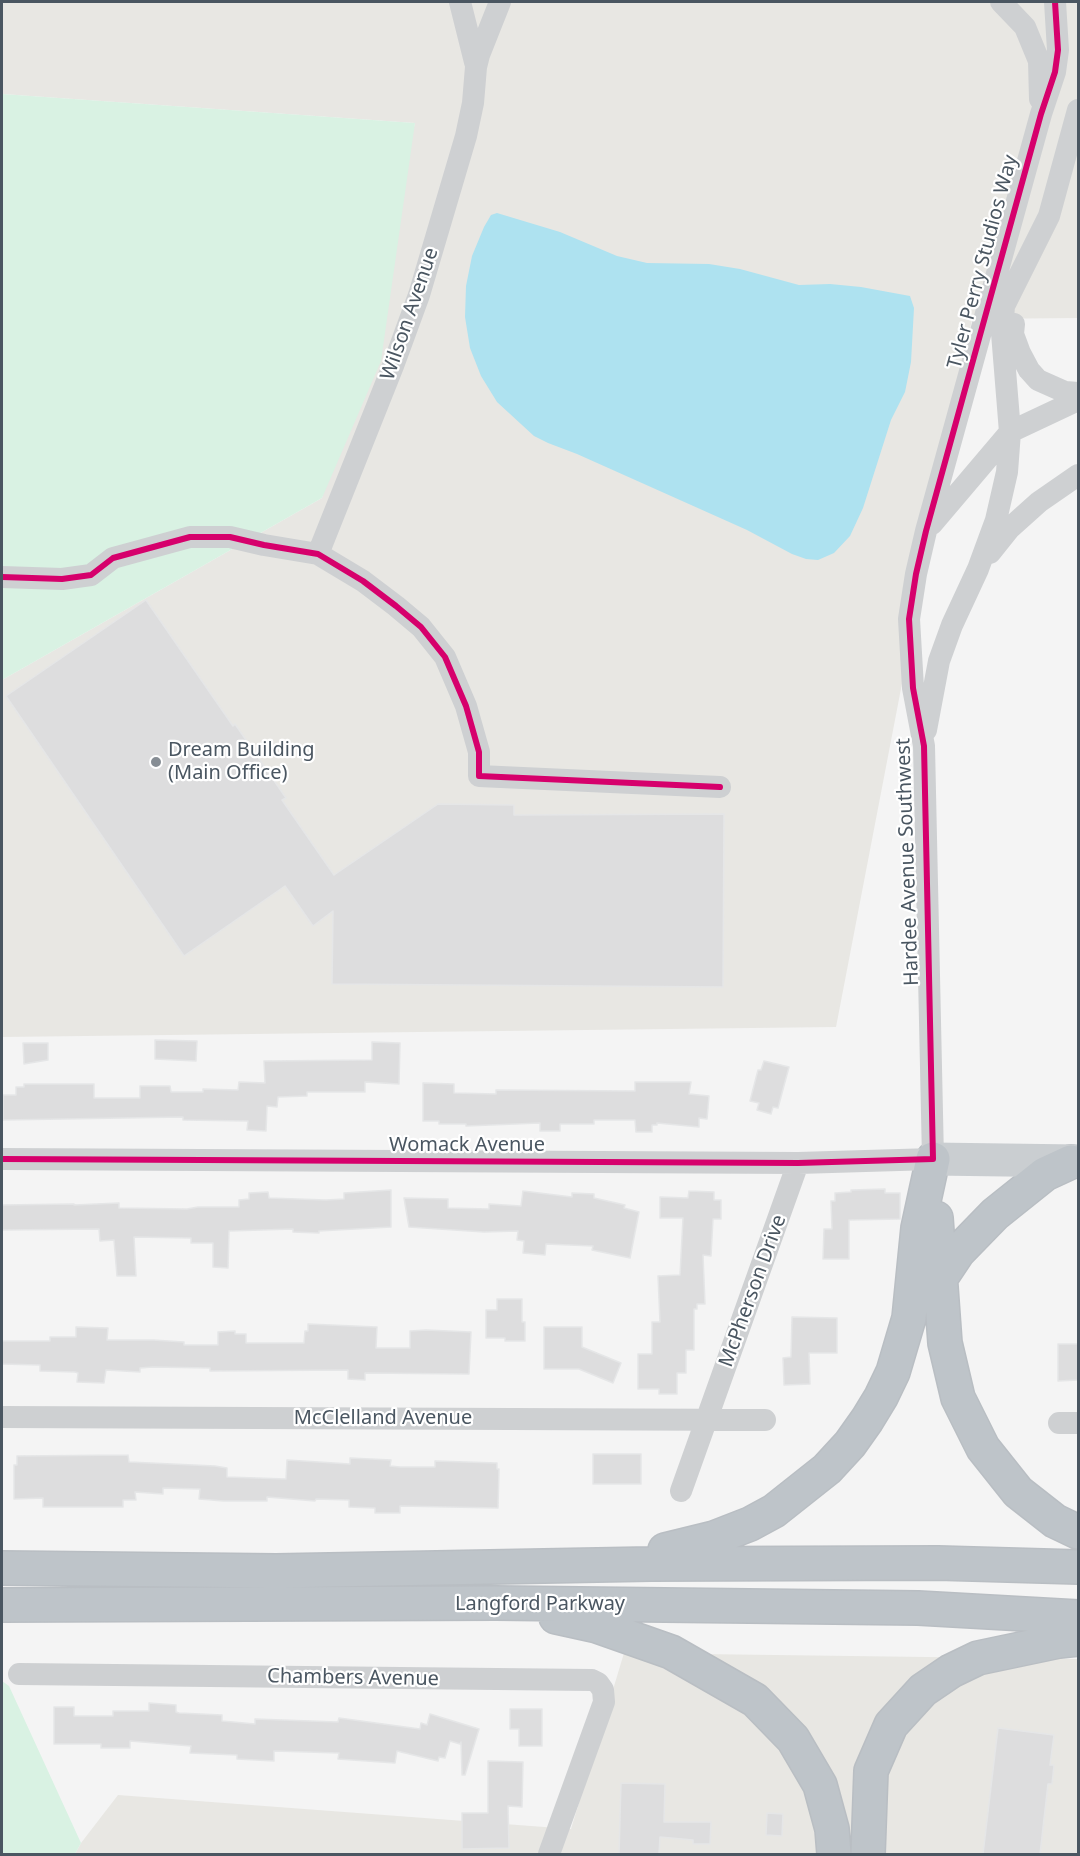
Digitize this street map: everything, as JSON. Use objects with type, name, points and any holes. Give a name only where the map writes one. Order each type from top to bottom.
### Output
[{"type":"highway","points":[[933,1159],[945,1344],[958,1398],[983,1448],[1018,1492],[1055,1521],[1078,1532]]},
{"type":"highway","points":[[507,1568],[633,1555],[684,1547],[714,1539],[774,1511],[826,1470],[849,1444],[881,1397],[902,1345],[913,1294],[918,1228],[933,1159]]},
{"type":"highway","points":[[940,1279],[958,1252],[995,1214],[1046,1174],[1075,1162]]},
{"type":"highway","name":"Langford Parkway","points":[[2,1568],[276,1571],[651,1564],[938,1563],[1078,1566]]},
{"type":"highway","points":[[496,1603],[597,1626],[671,1652],[755,1700],[793,1739],[820,1785],[832,1829],[834,1854]]},
{"type":"highway","name":"Langford Parkway","points":[[2,1605],[496,1603],[918,1608],[1078,1617]]},
{"type":"highway","points":[[871,1848],[871,1771],[891,1725],[923,1690],[951,1671],[978,1658],[1078,1639]]},
{"type":"main road","name":"Womack Avenue","points":[[933,1159],[1075,1162]]},
{"type":"street","points":[[460,2],[476,67]]},
{"type":"street","points":[[476,67],[483,42],[500,2]]},
{"type":"street","points":[[1001,2],[1025,27],[1040,61],[1041,114]]},
{"type":"street","name":"Tyler Perry Studios Way","points":[[926,531],[1041,114],[1055,72],[1058,50],[1055,2]]},
{"type":"street","name":"Wilson Avenue","points":[[318,554],[393,366],[429,261],[466,136],[473,103],[476,67]]},
{"type":"street","name":"Tyler Perry Studios Way","points":[[978,569],[996,520],[1005,481],[1010,432],[1002,333],[1004,306],[1049,216],[1078,110]]},
{"type":"street","points":[[1023,270],[1014,310],[1013,334],[1020,353],[1029,370],[1038,380],[1065,392],[1078,393]]},
{"type":"street","points":[[926,531],[1010,432],[1078,400]]},
{"type":"street","points":[[978,569],[1011,528],[1040,502],[1078,475]]},
{"type":"street","name":"Hardee Avenue Southwest","points":[[926,531],[909,619],[913,688],[924,746],[933,1159]]},
{"type":"street","points":[[2,577],[62,579],[90,575],[113,558],[190,537],[230,537],[318,554],[363,581],[396,606],[421,627],[445,657],[466,706],[479,752],[479,776],[720,787]]},
{"type":"street","name":"Hardee Avenue Southwest","points":[[924,746],[939,661],[952,625],[978,569]]},
{"type":"street","name":"Womack Avenue","points":[[2,1159],[798,1163],[933,1159]]},
{"type":"street","name":"McPherson Drive","points":[[681,1491],[798,1163]]},
{"type":"street","name":"McClelland Avenue","points":[[2,1417],[765,1420]]},
{"type":"street","name":"Chambers Avenue","points":[[19,1674],[592,1680],[598,1683],[603,1690],[604,1702],[549,1854]]},
{"type":"shaded area","points":[[2,2],[1078,2],[1078,318],[972,319],[836,1027],[2,1037],[2,680],[322,498],[415,123],[2,94]]},
{"type":"shaded area","points":[[624,1653],[1078,1659],[1078,1854],[75,1854],[118,1795],[571,1829]]},
{"type":"green space","points":[[2,94],[415,123],[381,361],[322,498],[2,680]]},
{"type":"green space","points":[[2,1681],[9,1686],[81,1843],[75,1854],[2,1854]]},
{"type":"water","points":[[497,213],[560,232],[617,256],[647,263],[709,264],[740,269],[799,285],[830,284],[861,287],[910,296],[914,308],[911,362],[905,392],[891,420],[863,508],[850,536],[834,553],[818,560],[792,554],[747,530],[534,436],[497,402],[481,376],[470,348],[465,317],[466,286],[472,256],[484,227],[491,215]]},
{"type":"building","name":"Dream Building (Main Office)","points":[[146,600],[286,798],[282,800],[334,875],[438,804],[514,805],[514,815],[724,814],[723,987],[332,984],[333,911],[313,926],[285,886],[184,956],[6,696]]},
{"type":"building","points":[[155,1040],[197,1041],[196,1061],[155,1059]]},
{"type":"building","points":[[372,1042],[400,1043],[399,1084],[365,1082],[365,1092],[307,1092],[307,1096],[278,1097],[277,1107],[267,1106],[266,1131],[247,1130],[248,1121],[183,1120],[183,1117],[3,1120],[3,1095],[16,1095],[16,1087],[24,1087],[24,1084],[94,1084],[94,1098],[140,1098],[140,1086],[170,1086],[171,1092],[203,1092],[203,1089],[238,1090],[239,1082],[265,1083],[264,1061],[372,1060]]},
{"type":"building","points":[[23,1043],[48,1043],[48,1060],[24,1064]]},
{"type":"building","points":[[764,1061],[789,1067],[778,1108],[773,1107],[771,1114],[757,1110],[759,1103],[750,1101],[758,1070],[761,1070]]},
{"type":"building","points":[[635,1082],[691,1082],[689,1094],[709,1096],[707,1119],[699,1118],[699,1127],[657,1123],[657,1125],[652,1125],[652,1132],[636,1132],[635,1120],[594,1120],[594,1124],[560,1124],[560,1131],[540,1131],[540,1123],[466,1126],[466,1124],[439,1124],[439,1121],[423,1121],[423,1083],[454,1084],[454,1093],[496,1094],[496,1090],[635,1091]]},
{"type":"building","points":[[885,1189],[885,1193],[900,1193],[900,1219],[849,1220],[849,1259],[823,1259],[824,1229],[832,1229],[831,1201],[835,1201],[835,1193]]},
{"type":"building","points":[[391,1190],[391,1227],[319,1231],[319,1233],[293,1232],[293,1229],[229,1231],[228,1268],[213,1267],[213,1243],[191,1243],[191,1238],[134,1237],[136,1276],[117,1276],[114,1240],[100,1241],[99,1229],[2,1230],[2,1205],[119,1203],[119,1208],[239,1207],[239,1200],[249,1199],[249,1193],[268,1192],[269,1198],[326,1200],[344,1199],[344,1193]]},
{"type":"building","points":[[523,1191],[572,1197],[572,1193],[594,1194],[594,1198],[625,1205],[624,1208],[639,1212],[630,1258],[592,1250],[593,1246],[546,1244],[545,1255],[523,1253],[524,1241],[517,1240],[518,1231],[484,1232],[409,1227],[404,1198],[448,1199],[448,1208],[489,1209],[489,1204],[521,1206]]},
{"type":"building","points":[[689,1191],[714,1192],[714,1200],[721,1200],[721,1219],[713,1219],[711,1256],[703,1255],[705,1304],[697,1304],[697,1309],[694,1309],[694,1350],[686,1350],[686,1373],[677,1373],[677,1394],[659,1394],[659,1389],[638,1389],[638,1354],[652,1354],[652,1322],[660,1322],[658,1276],[680,1275],[683,1218],[660,1218],[660,1197],[688,1198]]},
{"type":"building","points":[[497,1299],[522,1299],[525,1341],[486,1338],[486,1310],[497,1310]]},
{"type":"building","points":[[792,1317],[837,1318],[837,1353],[809,1353],[810,1384],[784,1385],[783,1358],[791,1357]]},
{"type":"building","points":[[308,1324],[377,1327],[376,1348],[410,1348],[410,1331],[471,1332],[469,1374],[365,1373],[365,1380],[348,1379],[348,1370],[210,1371],[210,1368],[153,1367],[140,1368],[140,1372],[106,1370],[104,1383],[77,1382],[78,1373],[40,1371],[40,1365],[2,1364],[2,1341],[50,1341],[50,1337],[76,1337],[76,1327],[108,1328],[107,1340],[153,1340],[184,1342],[184,1345],[218,1345],[218,1332],[235,1331],[235,1334],[246,1334],[246,1343],[304,1343]]},
{"type":"building","points":[[544,1327],[582,1327],[582,1347],[621,1363],[613,1383],[579,1369],[544,1369]]},
{"type":"building","points":[[1058,1344],[1078,1344],[1078,1380],[1058,1381]]},
{"type":"building","points":[[593,1454],[641,1454],[641,1484],[593,1484]]},
{"type":"building","points":[[128,1455],[129,1462],[227,1468],[227,1477],[286,1479],[287,1460],[350,1464],[350,1458],[391,1460],[390,1466],[400,1467],[435,1467],[435,1461],[497,1463],[497,1469],[499,1469],[498,1508],[400,1506],[400,1513],[375,1513],[375,1508],[349,1507],[349,1500],[316,1499],[315,1501],[267,1497],[267,1501],[224,1501],[199,1499],[200,1489],[163,1488],[163,1494],[135,1492],[136,1500],[123,1500],[123,1507],[43,1507],[43,1498],[14,1499],[14,1465],[17,1465],[17,1456]]},
{"type":"building","points":[[149,1703],[176,1705],[176,1712],[179,1713],[222,1715],[222,1721],[255,1724],[255,1719],[338,1722],[339,1718],[420,1729],[421,1723],[427,1725],[430,1714],[479,1729],[465,1775],[462,1775],[461,1742],[460,1744],[450,1741],[445,1758],[439,1757],[438,1761],[397,1751],[395,1763],[338,1759],[339,1753],[274,1751],[274,1761],[237,1759],[237,1755],[190,1753],[191,1746],[130,1741],[130,1748],[101,1748],[101,1744],[54,1744],[54,1707],[74,1707],[74,1716],[113,1716],[113,1711],[149,1711]]},
{"type":"building","points":[[510,1709],[542,1709],[542,1746],[519,1746],[519,1729],[510,1729]]},
{"type":"building","points":[[998,1728],[1054,1735],[1050,1765],[1054,1765],[1052,1784],[1048,1784],[1040,1854],[983,1854]]},
{"type":"building","points":[[488,1761],[523,1762],[522,1807],[508,1806],[509,1848],[462,1849],[462,1813],[488,1813]]},
{"type":"building","points":[[621,1783],[665,1784],[664,1822],[711,1822],[710,1844],[693,1844],[693,1840],[660,1837],[659,1854],[619,1854]]},
{"type":"building","points":[[767,1813],[783,1814],[782,1836],[766,1835]]},
{"type":"cycle path","points":[[2,1159],[798,1163],[933,1159],[924,746],[913,688],[909,619],[926,531],[1041,114],[1055,72],[1058,50],[1055,2]]},
{"type":"cycle path","points":[[2,577],[62,579],[91,575],[113,558],[190,537],[230,537],[318,554],[363,581],[396,606],[421,627],[445,657],[466,706],[479,752],[479,776],[720,787]]},
{"type":"place","name":"Dream Building (Main Office)","points":[[156,762]]}]
